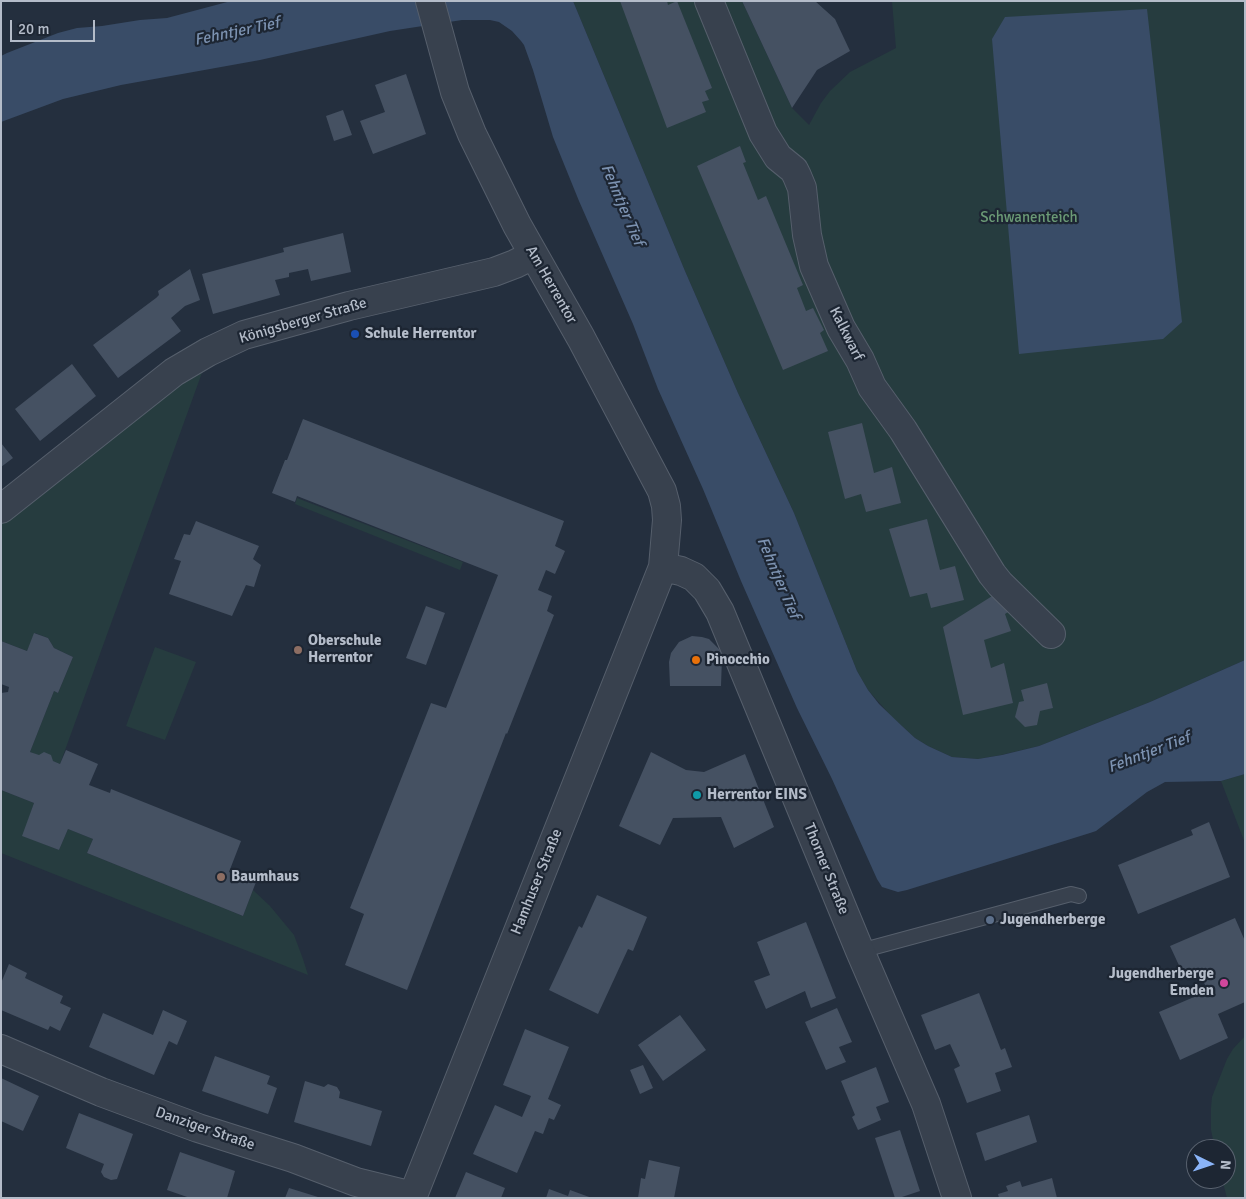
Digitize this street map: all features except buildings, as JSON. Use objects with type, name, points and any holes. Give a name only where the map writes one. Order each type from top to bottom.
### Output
[{"type":"street","name":"Am Herrentor","points":[[430,1],[456,92],[472,134],[533,255],[581,338],[662,491],[667,520],[663,567]]},
{"type":"street","name":"Kalkwarf","points":[[709,1],[763,133],[778,157],[794,170],[797,176],[802,188],[807,235],[814,266],[841,328],[860,360],[872,388],[903,430],[992,574],[1051,634]]},
{"type":"street","name":"Königsberger Straße","points":[[1,510],[174,372],[208,352],[244,335],[349,306],[494,272],[533,255]]},
{"type":"street","name":"Thorner Straße","points":[[663,567],[681,571],[694,577],[707,590],[720,612],[860,951],[926,1104],[957,1198]]},
{"type":"street","name":"Hamhuser Straße","points":[[412,1197],[663,567]]},
{"type":"street","name":"Danziger Straße","points":[[1,1049],[101,1092],[198,1128],[294,1158],[356,1182],[412,1197]]},
{"type":"lane","points":[[860,951],[1071,894],[1079,896]]},
{"type":"green space","name":"Schwanenteich","points":[[573,1],[742,1],[792,108],[809,125],[830,91],[850,72],[896,48],[892,1],[1245,1],[1245,660],[1150,702],[1039,746],[978,759],[952,757],[928,746],[915,738],[891,716],[868,690],[857,671],[794,513],[738,393],[685,271]]},
{"type":"green space","points":[[203,370],[60,764],[30,752],[54,691],[58,693],[73,657],[54,648],[48,638],[35,633],[27,651],[1,641],[1,511],[175,373]]},
{"type":"green space","points":[[297,498],[463,562],[460,570],[295,504]]},
{"type":"green space","points":[[155,647],[196,662],[165,740],[126,726]]},
{"type":"green space","points":[[1245,774],[1245,843],[1221,781]]},
{"type":"green space","points":[[1,790],[34,803],[23,836],[59,850],[68,829],[93,839],[87,853],[243,916],[253,890],[270,906],[294,935],[308,975],[1,853]]},
{"type":"green space","points":[[1245,1036],[1245,1198],[1227,1198],[1225,1189],[1236,1189],[1236,1139],[1213,1139],[1211,1130],[1212,1097],[1233,1049]]},
{"type":"water","name":"Fehntjer Tief","points":[[231,1],[573,1],[685,271],[738,393],[794,513],[857,671],[879,704],[915,738],[928,746],[952,757],[978,759],[1039,746],[1150,702],[1245,660],[1245,774],[1221,781],[1165,782],[1147,792],[1096,831],[907,890],[898,892],[882,887],[797,708],[658,389],[633,324],[553,137],[524,45],[512,31],[499,22],[490,20],[462,20],[390,31],[260,60],[121,85],[63,99],[1,122],[1,56],[58,33],[77,28],[167,18]]},
{"type":"water","name":"Schwanenteich","points":[[1147,9],[1182,322],[1163,339],[1019,354],[992,39],[1005,17]]},
{"type":"place","name":"Schule Herrentor","points":[[355,334]]},
{"type":"place","name":"Oberschule Herrentor","points":[[298,650]]},
{"type":"place","name":"Pinocchio","points":[[696,660]]},
{"type":"place","name":"Herrentor EINS","points":[[697,795]]},
{"type":"place","name":"Baumhaus","points":[[221,877]]},
{"type":"place","name":"Jugendherberge","points":[[990,920]]},
{"type":"place","name":"Jugendherberge Emden","points":[[1224,983]]}]
